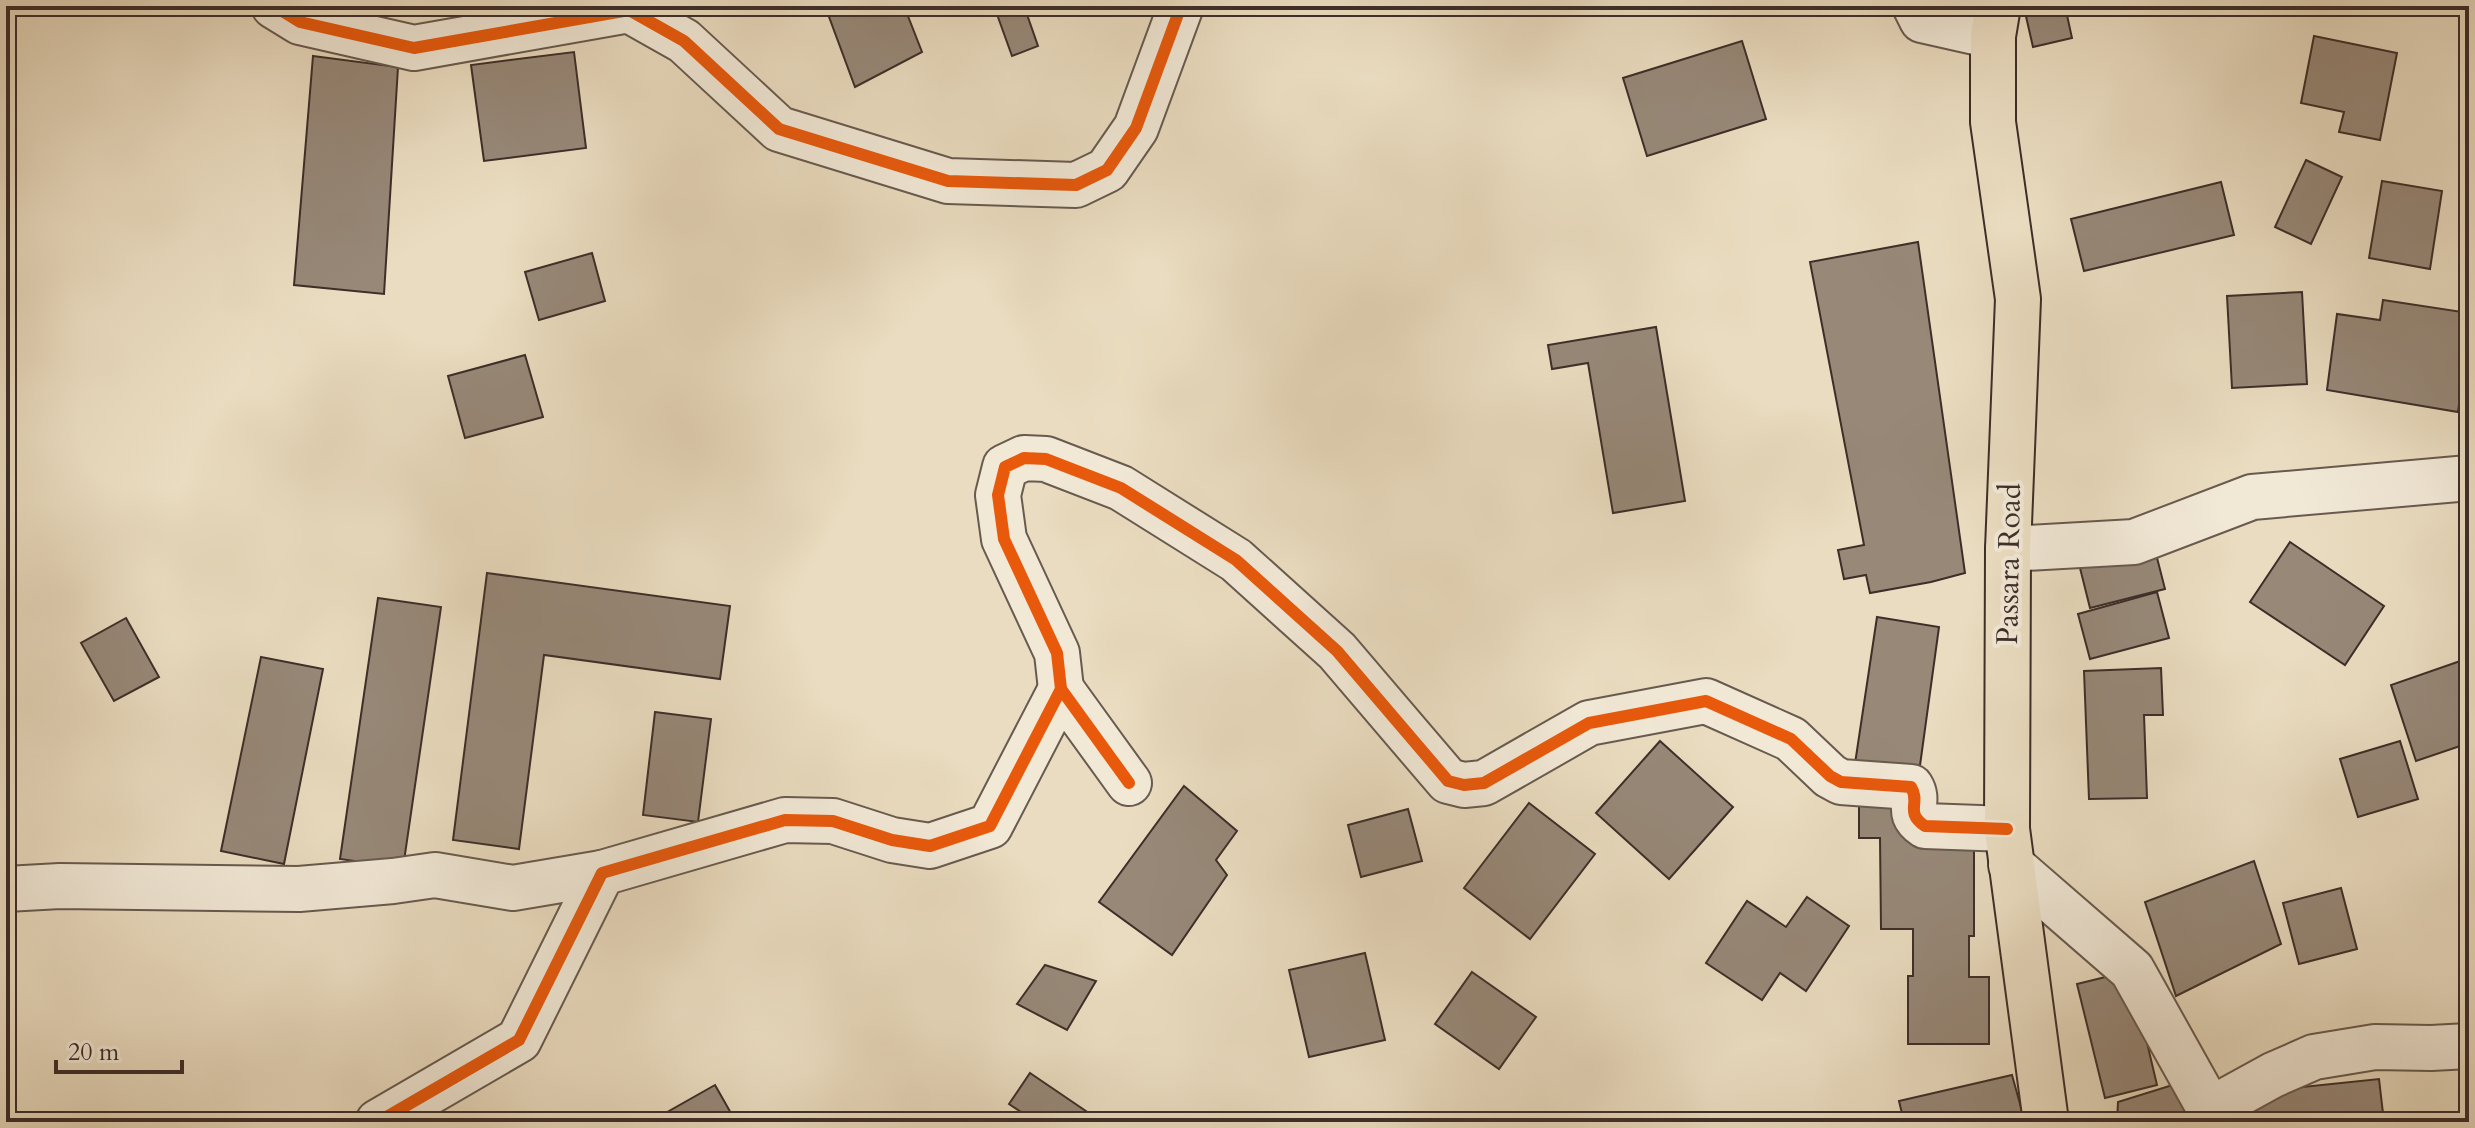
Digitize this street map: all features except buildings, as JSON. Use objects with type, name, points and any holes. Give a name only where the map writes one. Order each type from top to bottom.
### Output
[{"type":"highway","name":"Passara Road","points":[[1995,21],[1993,122],[2018,299],[2008,549],[2009,847],[2046,1122]]},
{"type":"street","points":[[274,6],[300,22],[414,48],[629,10],[684,41],[779,129],[948,181],[1076,185],[1107,170],[1136,128],[1181,6]]},
{"type":"street","points":[[1915,6],[1922,20],[1995,21]]},
{"type":"street","points":[[1129,783],[1061,689],[1057,653],[1004,539],[998,495],[1005,467],[1024,458],[1046,459],[1121,488],[1236,560],[1337,651],[1448,781],[1464,785],[1484,783],[1589,723],[1706,701],[1791,739],[1830,776],[1841,782],[1911,787],[1915,794],[1913,812],[1916,819],[1925,826],[2009,847],[2132,970],[2214,1116],[2273,1075],[2314,1057],[2375,1047],[2469,1046]]},
{"type":"street","points":[[2008,549],[2134,542],[2252,497],[2469,478]]},
{"type":"street","points":[[6,889],[60,886],[299,889],[435,875],[513,888],[602,873],[785,820],[833,821],[892,840],[930,846],[990,826],[1061,689]]},
{"type":"street","points":[[378,1122],[519,1040],[602,873]]},
{"type":"cycle path","points":[[274,6],[300,22],[414,48],[629,10],[684,41],[779,129],[948,181],[1076,185],[1107,170],[1136,128],[1181,6]]},
{"type":"cycle path","points":[[1061,689],[1057,653],[1004,539],[998,495],[1005,467],[1024,458],[1046,459],[1121,488],[1236,560],[1337,651],[1448,781],[1464,785],[1484,783],[1589,723],[1706,701],[1791,739],[1830,776],[1841,782],[1911,787],[1915,816],[1925,826],[2007,829]]},
{"type":"cycle path","points":[[378,1122],[519,1040],[602,873],[785,820],[833,821],[892,840],[930,846],[990,826],[1061,689],[1129,783]]}]
